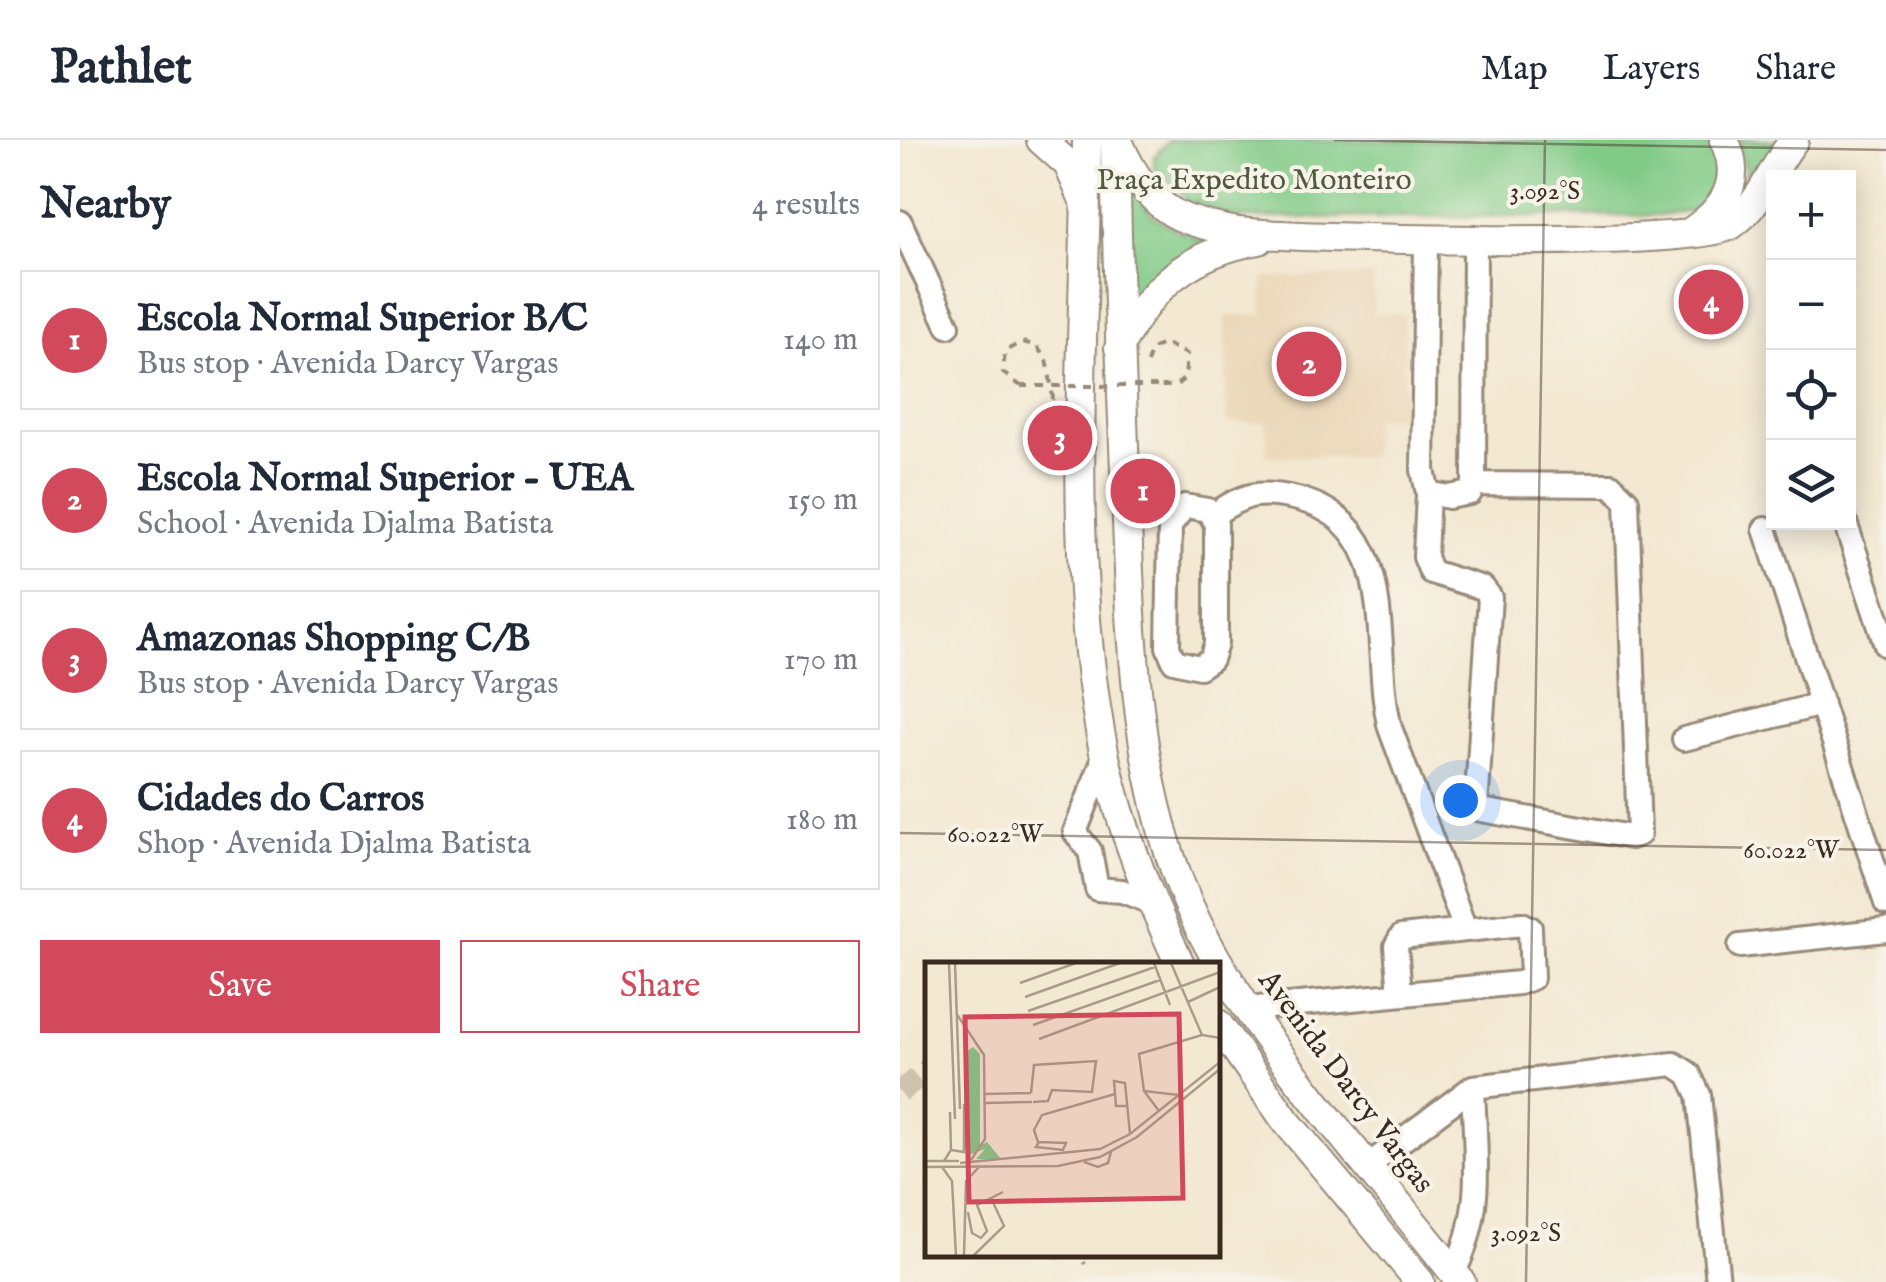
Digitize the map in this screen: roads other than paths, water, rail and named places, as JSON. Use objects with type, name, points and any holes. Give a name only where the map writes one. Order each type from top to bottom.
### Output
[{"type":"main road","points":[[1042,140],[1068,164],[1086,207]]},
{"type":"main road","points":[[1087,140],[1083,398],[1086,622],[1105,756],[1128,844],[1179,962]]},
{"type":"main road","points":[[1116,140],[1144,187],[1181,218],[1236,232],[1426,238],[1684,236],[1731,225],[1762,190],[1794,140]]},
{"type":"main road","name":"Avenida Darcy Vargas","points":[[1116,140],[1120,401],[1130,594],[1144,749],[1168,848],[1218,962]]},
{"type":"main road","points":[[1684,236],[1710,220],[1726,200],[1733,182],[1732,158],[1724,140]]},
{"type":"main road","points":[[1118,350],[1144,304],[1186,264],[1236,244],[1285,236]]},
{"type":"main road","name":"Avenida Darcy Vargas","points":[[1220,965],[1246,1009],[1458,1277]]},
{"type":"main road","points":[[1220,1027],[1286,1121],[1420,1282]]},
{"type":"street","points":[[1428,493],[1449,497],[1470,493],[1474,484],[1475,237]]},
{"type":"street","points":[[1426,238],[1426,557],[1431,572],[1483,588],[1490,597],[1476,809],[1631,837],[1639,834],[1627,501],[1611,485],[1474,484]]},
{"type":"street","points":[[907,247],[948,326]]},
{"type":"street","points":[[1213,516],[1238,497],[1276,494],[1319,504],[1360,540],[1376,577],[1381,694],[1390,728],[1464,929]]},
{"type":"street","points":[[1194,505],[1213,516],[1216,644],[1206,664],[1182,665],[1169,654],[1173,517],[1185,506],[1194,505]]},
{"type":"street","points":[[1765,530],[1886,903]]},
{"type":"street","points":[[1848,530],[1886,644]]},
{"type":"street","points":[[1130,594],[1168,594]]},
{"type":"street","points":[[1684,739],[1822,704]]},
{"type":"street","points":[[1105,756],[1076,832],[1090,851],[1097,889],[1122,891],[1151,902]]},
{"type":"street","points":[[1246,1009],[1519,984],[1532,978],[1530,928],[1464,929],[1401,937],[1396,946],[1400,993]]},
{"type":"street","points":[[1740,946],[1886,930]]},
{"type":"street","points":[[1369,1164],[1473,1087],[1674,1064],[1689,1074],[1699,1096],[1718,1282]]},
{"type":"street","points":[[1458,1277],[1477,1206],[1473,1087]]},
{"type":"tunnel","points":[[900,1092],[925,1071]]},
{"type":"place","name":"Cidades do Carros","points":[[1711,302]]},
{"type":"place","name":"Escola Normal Superior - UEA","points":[[1309,364]]},
{"type":"place","name":"Amazonas Shopping C/B","points":[[1060,438]]},
{"type":"place","name":"Escola Normal Superior B/C","points":[[1143,491]]},
{"type":"park label","name":"Praça Expedito Monteiro","points":[[1254,179]]}]
